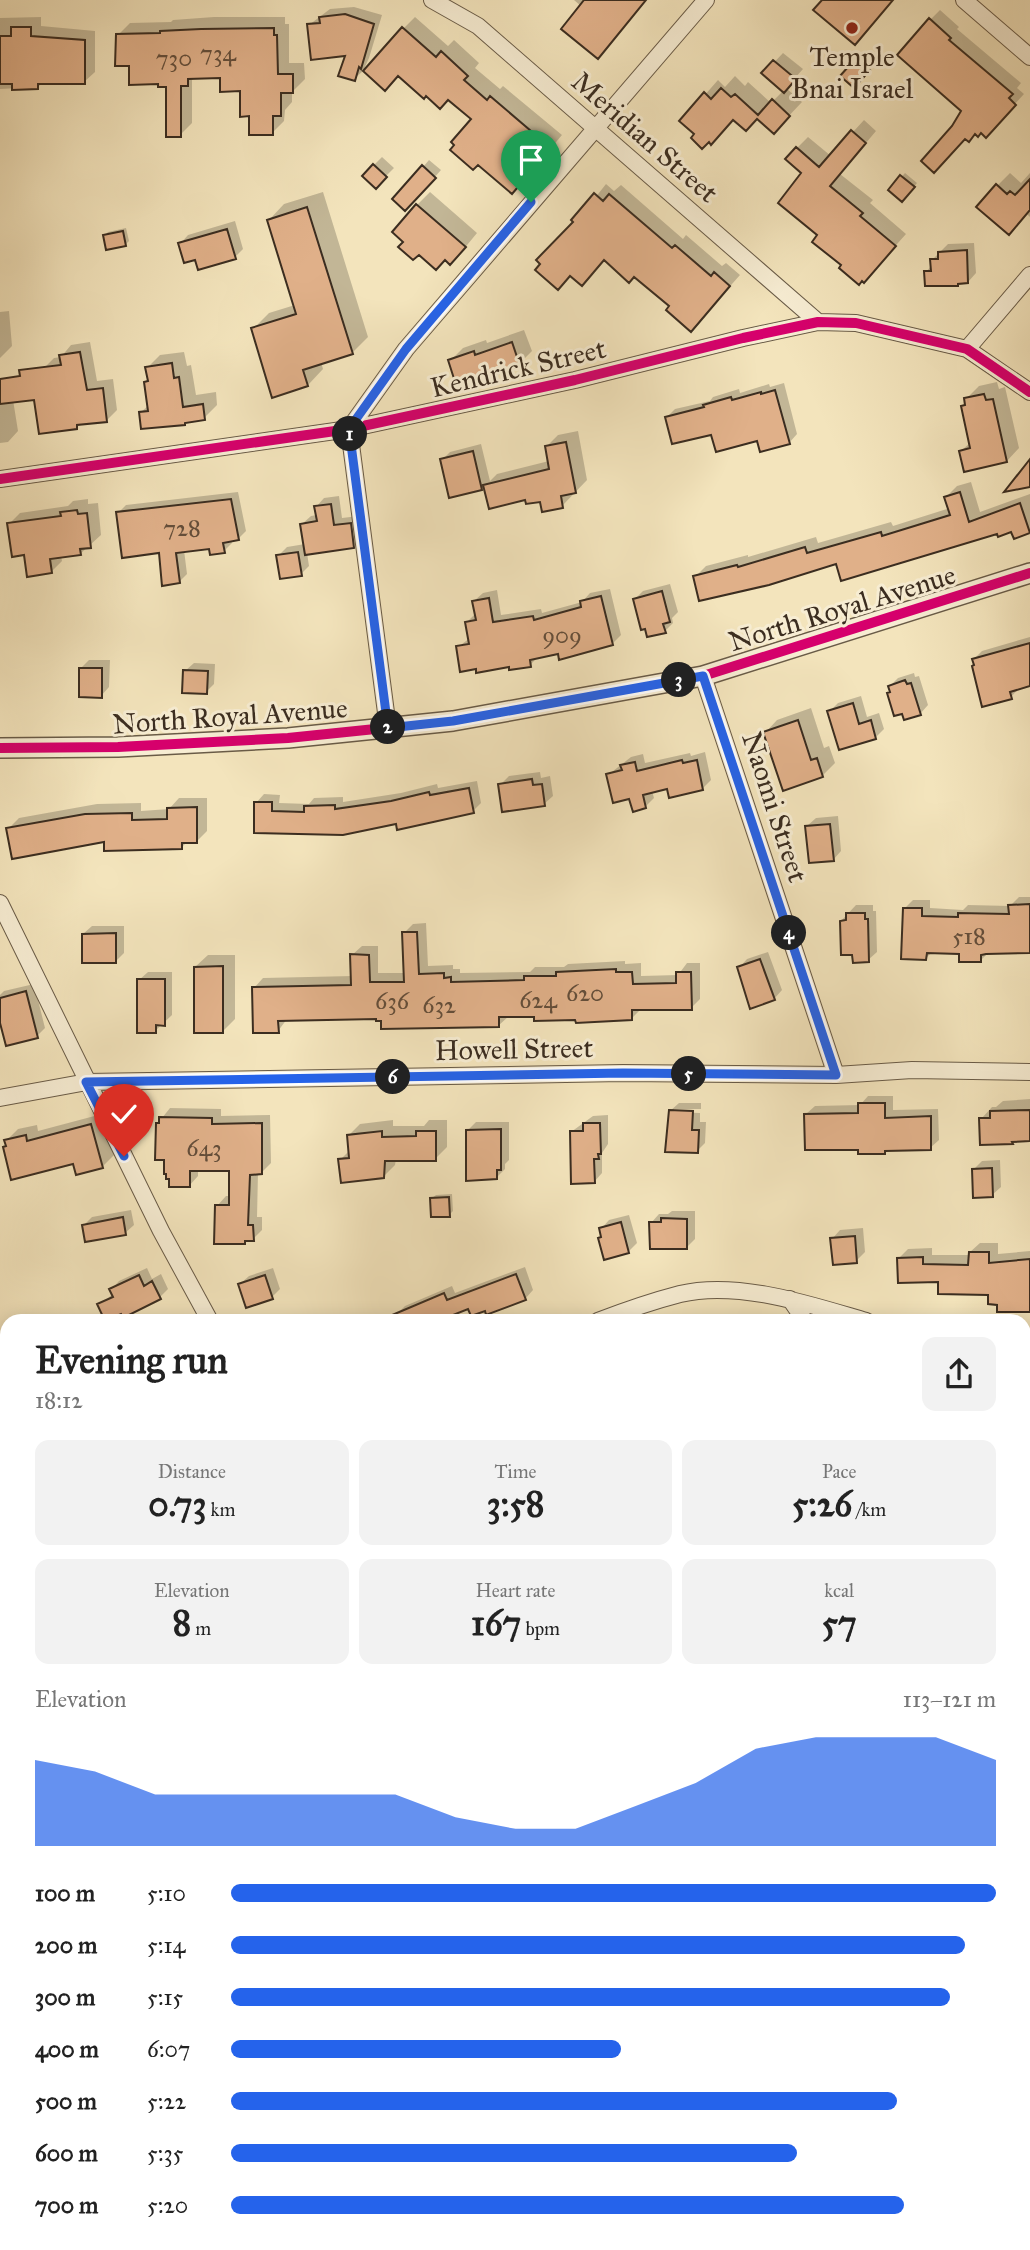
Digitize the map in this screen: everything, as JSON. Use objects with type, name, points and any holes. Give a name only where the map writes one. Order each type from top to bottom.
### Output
[{"type":"street","name":"Meridian Street","points":[[432,0],[478,26],[818,322]]},
{"type":"street","points":[[388,728],[349,429],[406,349],[706,0]]},
{"type":"street","points":[[964,0],[1030,57]]},
{"type":"street","points":[[967,349],[1030,275]]},
{"type":"street","name":"Kendrick Street","points":[[0,479],[349,429],[575,380],[818,322],[856,323],[967,349],[1030,392]]},
{"type":"street","name":"North Royal Avenue","points":[[0,748],[118,747],[288,738],[453,721],[703,676],[1030,573]]},
{"type":"street","name":"Naomi Street","points":[[703,676],[836,1075]]},
{"type":"street","points":[[0,903],[86,1082],[206,1314]]},
{"type":"street","name":"Howell Street","points":[[0,1098],[86,1082],[623,1073],[836,1075],[912,1070],[1030,1072]]},
{"type":"street","points":[[619,1314],[682,1293],[733,1290],[790,1299],[842,1314]]},
{"type":"street","points":[[790,1299],[800,1314]]},
{"type":"building","points":[[584,0],[646,0],[598,59],[561,29]]},
{"type":"building","name":"Temple Bnai Israel","points":[[822,0],[893,0],[855,45],[813,10]]},
{"type":"building","points":[[345,14],[374,24],[355,81],[338,76],[345,56],[311,60],[307,24],[320,23],[319,17]]},
{"type":"building","points":[[929,18],[951,38],[949,40],[1013,94],[1009,98],[1016,105],[986,138],[981,133],[978,137],[975,134],[969,142],[965,139],[934,173],[921,161],[952,126],[961,111],[897,55]]},
{"type":"building","points":[[11,27],[31,27],[31,36],[85,40],[85,84],[38,84],[38,89],[12,90],[12,84],[0,84],[0,36],[11,36]]},
{"type":"building","points":[[402,27],[436,57],[441,51],[468,76],[464,80],[487,100],[490,96],[551,148],[512,194],[478,165],[473,170],[450,150],[454,145],[451,142],[471,119],[448,100],[440,109],[398,76],[385,91],[363,71]]},
{"type":"building","points":[[274,28],[274,35],[277,35],[278,74],[293,74],[293,93],[281,93],[281,116],[273,116],[273,135],[249,135],[249,116],[240,117],[240,91],[220,92],[220,78],[188,79],[188,86],[181,86],[181,137],[166,137],[166,87],[158,87],[158,84],[129,85],[129,66],[115,66],[116,34]]},
{"type":"building","points":[[856,58],[870,70],[854,88],[840,76]]},
{"type":"building","points":[[773,60],[796,79],[784,93],[761,73]]},
{"type":"building","points":[[721,88],[731,97],[735,94],[758,115],[772,99],[790,116],[774,134],[757,119],[746,131],[733,120],[711,145],[709,142],[702,149],[691,138],[694,134],[679,121],[704,92],[711,99]]},
{"type":"building","points":[[851,130],[866,143],[830,186],[863,213],[860,216],[896,246],[864,283],[862,281],[859,285],[839,268],[841,265],[812,242],[817,235],[778,203],[801,173],[785,159],[796,147],[819,167]]},
{"type":"building","points":[[373,164],[387,177],[376,189],[362,176]]},
{"type":"building","points":[[422,165],[436,178],[405,211],[392,199]]},
{"type":"building","points":[[900,175],[915,187],[902,202],[888,190]]},
{"type":"building","points":[[1030,179],[1030,210],[1009,235],[976,207],[996,184],[1007,194],[1010,191],[1015,195]]},
{"type":"building","points":[[594,193],[603,201],[609,194],[672,248],[675,245],[711,276],[714,272],[730,286],[691,332],[666,310],[669,306],[634,277],[629,283],[604,260],[582,286],[570,276],[558,290],[535,270],[540,264],[536,260],[573,222],[571,220]]},
{"type":"building","points":[[416,204],[466,247],[450,265],[445,260],[436,270],[419,255],[413,260],[398,247],[403,242],[392,232]]},
{"type":"building","points":[[307,207],[353,354],[303,370],[308,386],[272,398],[251,328],[296,314],[267,220]]},
{"type":"building","points":[[227,229],[236,259],[198,270],[195,260],[184,263],[178,243]]},
{"type":"building","points":[[123,231],[126,246],[106,250],[103,235]]},
{"type":"building","points":[[967,250],[968,283],[958,286],[925,286],[924,271],[931,271],[930,259],[938,259],[938,252]]},
{"type":"building","points":[[512,342],[520,366],[457,388],[448,360],[474,351],[475,355]]},
{"type":"building","points":[[80,352],[87,390],[103,388],[107,422],[77,425],[77,429],[39,434],[34,400],[0,404],[0,379],[20,376],[19,370],[61,365],[59,355]]},
{"type":"building","points":[[172,363],[174,378],[179,377],[183,407],[203,404],[205,420],[185,425],[141,429],[139,412],[148,411],[145,367]]},
{"type":"building","points":[[775,390],[790,444],[760,452],[757,441],[716,452],[711,435],[672,444],[665,417],[731,397],[732,400]]},
{"type":"building","points":[[984,394],[986,400],[993,399],[1007,462],[964,472],[959,451],[970,448],[961,406],[965,405],[964,398]]},
{"type":"building","points":[[566,442],[576,493],[561,496],[563,508],[542,512],[540,502],[526,504],[525,500],[489,509],[483,485],[549,469],[545,446]]},
{"type":"building","points":[[473,451],[482,490],[449,498],[440,459]]},
{"type":"building","points":[[1030,459],[1030,487],[1004,492]]},
{"type":"building","points":[[960,492],[969,522],[1020,503],[1030,533],[1014,539],[1011,532],[998,537],[997,534],[841,581],[836,564],[769,585],[699,601],[693,576],[737,565],[738,567],[805,547],[807,553],[881,532],[882,536],[950,515],[944,497]]},
{"type":"building","points":[[231,499],[239,540],[223,543],[225,553],[210,555],[209,549],[176,553],[180,583],[162,586],[159,553],[122,558],[116,512]]},
{"type":"building","points":[[331,504],[334,525],[351,523],[354,548],[305,555],[300,524],[317,521],[314,506]]},
{"type":"building","points":[[77,510],[78,514],[87,513],[91,548],[80,549],[81,555],[50,559],[52,573],[27,577],[24,555],[12,557],[7,523],[61,516],[60,512]]},
{"type":"building","points":[[298,552],[302,576],[280,579],[276,555]]},
{"type":"building","points":[[662,591],[670,622],[663,624],[666,633],[647,637],[645,629],[641,630],[633,599]]},
{"type":"building","points":[[601,596],[613,645],[559,660],[558,654],[530,660],[531,667],[509,670],[509,667],[476,673],[476,669],[460,672],[456,646],[469,644],[465,622],[476,620],[472,601],[489,598],[493,622],[533,616],[534,620],[581,607],[580,601]]},
{"type":"building","points":[[1030,643],[1030,686],[1010,692],[1012,699],[982,707],[972,659]]},
{"type":"building","points":[[79,668],[102,668],[102,698],[79,697]]},
{"type":"building","points":[[183,670],[208,671],[207,694],[182,693]]},
{"type":"building","points":[[905,680],[907,684],[911,683],[921,715],[904,720],[902,714],[894,716],[887,693],[890,692],[888,686]]},
{"type":"building","points":[[853,703],[859,724],[871,720],[876,739],[839,750],[827,711]]},
{"type":"building","points":[[798,720],[811,760],[817,758],[823,777],[783,791],[763,732]]},
{"type":"building","points":[[682,760],[683,763],[697,760],[703,790],[669,798],[667,789],[643,795],[646,808],[633,812],[629,799],[613,803],[606,774],[622,770],[620,765],[635,762],[637,771]]},
{"type":"building","points":[[532,779],[533,785],[542,784],[545,806],[502,812],[498,784]]},
{"type":"building","points":[[469,788],[474,813],[397,830],[396,824],[343,835],[254,833],[254,802],[272,802],[272,811],[304,812],[304,806],[335,805],[335,809],[429,792],[430,795]]},
{"type":"building","points":[[197,807],[197,843],[182,843],[182,849],[104,851],[104,842],[12,859],[6,828],[85,814],[132,813],[132,820],[167,819],[167,808]]},
{"type":"building","points":[[830,824],[834,861],[809,863],[805,826]]},
{"type":"building","points":[[1030,904],[1030,953],[986,954],[981,955],[981,962],[959,962],[959,954],[927,953],[926,960],[901,959],[903,908],[922,908],[922,916],[958,917],[958,913],[1009,914],[1008,905]]},
{"type":"building","points":[[846,913],[865,913],[865,919],[868,919],[869,962],[853,963],[852,955],[841,955],[840,921],[846,920]]},
{"type":"building","points":[[402,932],[417,932],[419,974],[444,973],[444,978],[451,977],[451,982],[524,980],[524,976],[556,976],[556,972],[616,969],[616,972],[632,972],[633,984],[676,983],[676,972],[691,972],[692,1010],[632,1010],[632,1020],[576,1023],[575,1020],[534,1021],[534,1017],[499,1017],[499,1027],[381,1029],[381,1021],[376,1019],[278,1021],[279,1033],[253,1033],[252,987],[351,985],[350,954],[369,955],[370,982],[404,982]]},
{"type":"building","points":[[116,933],[116,963],[82,963],[82,934]]},
{"type":"building","points":[[760,959],[775,1000],[750,1009],[737,967]]},
{"type":"building","points":[[223,966],[223,1033],[194,1033],[194,967]]},
{"type":"building","points":[[137,979],[165,979],[165,1026],[156,1025],[156,1033],[137,1033]]},
{"type":"building","points":[[26,991],[38,1038],[6,1046],[0,1023],[0,998]]},
{"type":"building","points":[[858,1103],[885,1103],[885,1118],[931,1116],[931,1150],[858,1154],[858,1150],[805,1150],[804,1114],[858,1113]]},
{"type":"building","points":[[669,1110],[693,1111],[692,1130],[699,1130],[698,1153],[665,1152]]},
{"type":"building","points":[[1030,1110],[1030,1141],[980,1145],[979,1118],[990,1118],[990,1111]]},
{"type":"building","points":[[159,1117],[212,1118],[212,1124],[262,1123],[262,1174],[250,1175],[248,1225],[253,1225],[254,1241],[245,1241],[245,1244],[214,1244],[215,1205],[229,1205],[229,1171],[190,1171],[190,1187],[169,1187],[169,1179],[166,1179],[164,1174],[164,1160],[155,1160],[156,1123],[159,1123]]},
{"type":"building","points":[[583,1123],[600,1123],[601,1154],[598,1154],[599,1159],[594,1159],[595,1183],[571,1184],[570,1131],[583,1131]]},
{"type":"building","points":[[91,1124],[103,1168],[76,1175],[73,1164],[11,1180],[3,1147],[6,1146],[4,1140],[26,1135],[27,1141]]},
{"type":"building","points":[[501,1129],[501,1170],[497,1170],[497,1179],[466,1181],[466,1130]]},
{"type":"building","points":[[382,1131],[382,1137],[416,1136],[416,1131],[436,1131],[436,1161],[385,1161],[384,1178],[341,1183],[338,1159],[349,1158],[347,1135]]},
{"type":"building","points":[[992,1168],[993,1197],[973,1198],[972,1169]]},
{"type":"building","points":[[449,1197],[450,1217],[431,1217],[430,1198]]},
{"type":"building","points":[[123,1217],[126,1235],[85,1242],[82,1225]]},
{"type":"building","points":[[661,1218],[687,1219],[687,1249],[650,1249],[649,1222],[661,1222]]},
{"type":"building","points":[[621,1222],[629,1253],[604,1260],[598,1238],[601,1237],[599,1228]]},
{"type":"building","points":[[855,1236],[857,1263],[833,1265],[830,1238]]},
{"type":"building","points":[[969,1252],[989,1252],[989,1263],[1030,1259],[1030,1312],[997,1312],[997,1305],[988,1304],[988,1295],[938,1294],[938,1282],[898,1283],[897,1258],[923,1257],[923,1264],[968,1265]]},
{"type":"building","points":[[516,1274],[526,1300],[489,1314],[485,1311],[470,1314],[468,1309],[456,1314],[394,1314],[444,1293],[447,1300]]},
{"type":"building","points":[[139,1275],[144,1286],[152,1281],[161,1299],[131,1314],[102,1314],[97,1304],[113,1297],[109,1289]]},
{"type":"building","points":[[265,1275],[273,1299],[246,1308],[238,1284]]},
{"type":"cycle path","points":[[0,479],[349,429],[575,380],[818,322],[856,323],[967,349],[1030,392]]},
{"type":"cycle path","points":[[0,748],[118,747],[288,738],[453,721],[703,676],[1030,573]]},
{"type":"place","name":"Temple Bnai Israel","points":[[852,28]]},
{"type":"route","points":[[124,1156],[86,1082],[623,1073],[836,1075],[703,676],[453,721],[388,728],[349,429],[406,349],[531,202]]}]
